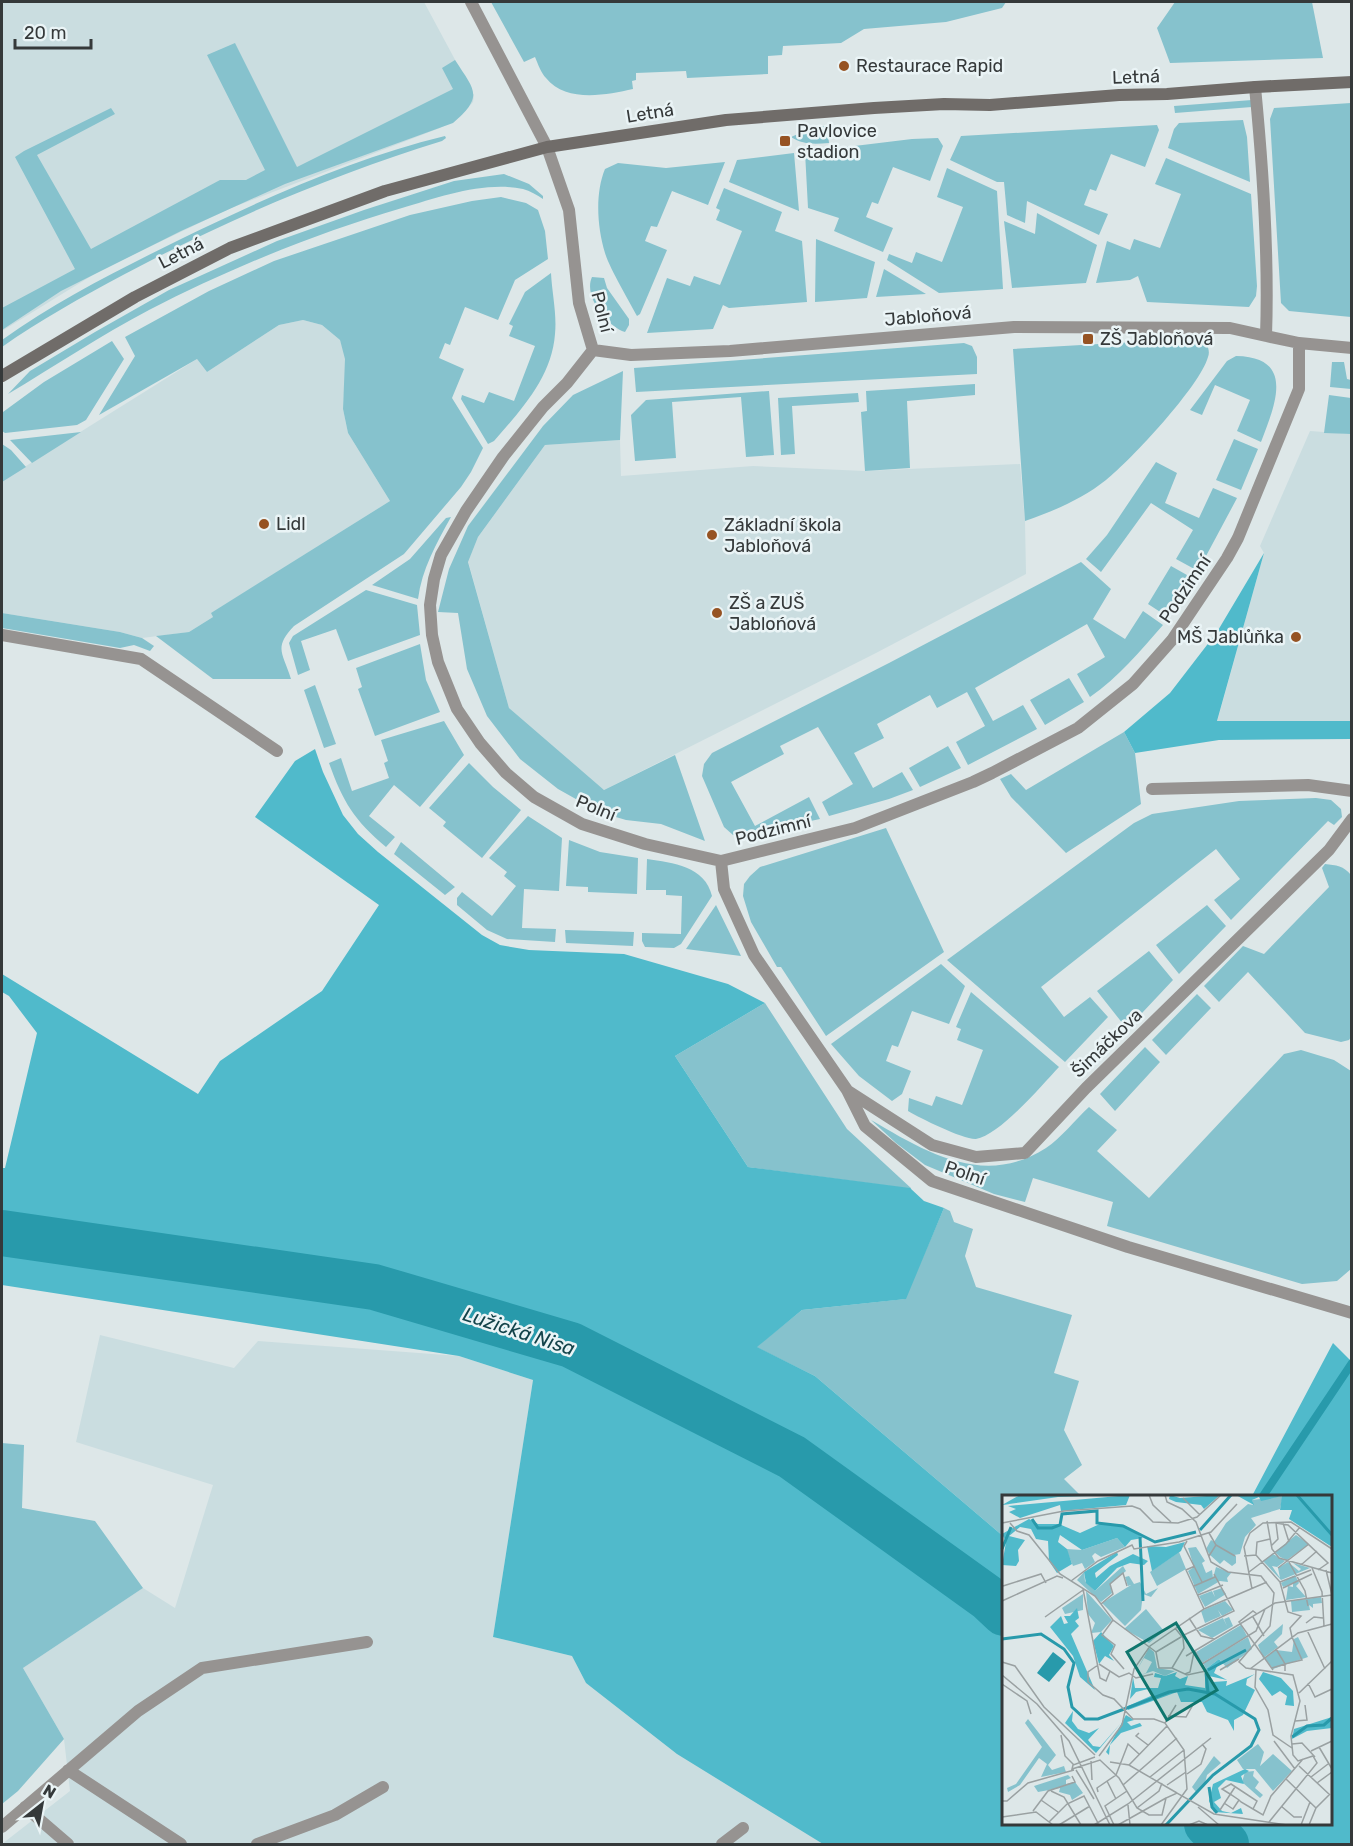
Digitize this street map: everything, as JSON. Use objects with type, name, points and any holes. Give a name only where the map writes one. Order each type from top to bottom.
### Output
[{"type":"street","name":"Polní","points":[[471,2],[547,147],[569,210],[579,303],[593,350],[567,383],[543,406],[503,457],[466,512],[441,555],[430,605],[432,635],[436,653],[457,709],[473,734],[490,756],[530,794],[582,824],[645,844],[721,861],[724,889],[754,955],[847,1090],[865,1126],[932,1181],[1128,1247],[1352,1313]]},
{"type":"street","name":"Letná","points":[[2,376],[135,297],[230,248],[385,191],[547,147],[726,120],[944,104],[990,105],[1119,95],[1352,82]]},
{"type":"street","points":[[1255,87],[1263,191],[1266,336],[1299,343],[1352,348]]},
{"type":"street","name":"Jabloňová","points":[[593,350],[631,355],[730,351],[1014,327],[1230,328],[1266,336]]},
{"type":"street","name":"Podzimní","points":[[721,861],[855,828],[973,782],[1078,728],[1133,684],[1172,640],[1238,538],[1299,389],[1299,343]]},
{"type":"street","points":[[2,635],[141,659],[277,751]]},
{"type":"street","points":[[1152,789],[1308,785],[1352,791]]},
{"type":"street","name":"Šimáčkova","points":[[847,1090],[932,1145],[976,1157],[1025,1153],[1086,1088],[1329,850],[1352,819]]},
{"type":"street","points":[[2,1827],[146,1704],[202,1668],[367,1642]]},
{"type":"street","points":[[68,1770],[181,1845]]},
{"type":"street","points":[[256,1845],[334,1815],[382,1787]]},
{"type":"street","points":[[25,1807],[68,1845]]},
{"type":"street","points":[[722,1845],[743,1828]]},
{"type":"shaded area","points":[[2,2],[424,2],[474,95],[473,102],[460,117],[440,128],[231,208],[101,270],[2,331]]},
{"type":"shaded area","points":[[491,2],[1006,2],[1002,8],[946,22],[864,29],[841,43],[783,46],[782,55],[768,56],[768,74],[687,78],[686,71],[636,73],[636,80],[632,81],[633,89],[587,95],[564,91],[554,86],[543,74],[535,57],[524,62]]},
{"type":"shaded area","points":[[1175,2],[1312,2],[1323,58],[1170,63],[1157,28]]},
{"type":"shaded area","points":[[235,43],[297,167],[453,89],[442,68],[455,60],[471,86],[473,99],[463,114],[453,123],[285,184],[181,231],[61,291],[2,330],[2,308],[75,269],[15,157],[24,151],[111,108],[115,114],[37,155],[91,249],[220,180],[246,180],[265,170],[207,55]]},
{"type":"shaded area","points":[[1252,100],[1252,107],[1175,113],[1174,106]]},
{"type":"shaded area","points":[[1351,103],[1351,317],[1289,311],[1281,303],[1270,119],[1274,108]]},
{"type":"shaded area","points":[[1243,120],[1247,137],[1250,182],[1168,148],[1174,129],[1179,123]]},
{"type":"shaded area","points":[[1157,125],[1159,130],[1145,167],[1111,154],[1096,191],[1090,189],[1084,205],[1108,214],[1099,235],[1027,201],[1025,223],[1007,215],[1004,182],[997,182],[950,160],[961,136]]},
{"type":"shaded area","points":[[827,126],[829,143],[805,143],[791,137],[814,127]]},
{"type":"shaded area","points":[[445,136],[446,138],[442,141],[319,184],[200,236],[77,300],[2,347],[2,340],[67,298],[213,224],[277,194],[344,167]]},
{"type":"shaded area","points":[[938,138],[943,146],[930,181],[893,167],[878,204],[872,202],[866,217],[893,228],[883,252],[834,231],[839,218],[808,208],[805,152]]},
{"type":"shaded area","points":[[794,153],[799,211],[729,182],[737,160]]},
{"type":"shaded area","points":[[1166,158],[1251,194],[1257,286],[1256,296],[1249,307],[1147,302],[1138,276],[1130,280],[1096,283],[1107,241],[1130,250],[1134,239],[1160,248],[1181,194],[1155,184]]},
{"type":"shaded area","points":[[725,162],[708,205],[672,191],[657,227],[651,226],[645,241],[667,250],[640,314],[637,316],[611,267],[602,243],[598,199],[605,169],[618,163],[666,168]]},
{"type":"shaded area","points":[[947,168],[997,191],[1003,289],[939,293],[887,260],[889,254],[912,263],[916,252],[942,262],[963,207],[937,197]]},
{"type":"shaded area","points":[[504,174],[529,184],[543,196],[543,199],[523,189],[493,187],[478,189],[402,208],[305,241],[242,266],[149,310],[8,394],[30,371],[95,332],[169,290],[277,241],[454,181]]},
{"type":"shaded area","points":[[724,188],[782,212],[775,231],[802,241],[807,302],[729,308],[723,305],[713,329],[647,333],[667,278],[690,286],[694,276],[720,285],[742,231],[716,220],[720,210],[716,208]]},
{"type":"shaded area","points":[[501,197],[526,203],[538,210],[545,231],[548,259],[515,280],[498,320],[465,307],[450,345],[445,343],[439,358],[464,369],[452,398],[483,448],[471,472],[404,554],[294,626],[282,646],[283,657],[291,679],[213,679],[156,636],[189,632],[213,617],[211,613],[390,501],[348,433],[343,409],[345,359],[340,340],[322,325],[303,320],[279,325],[207,372],[197,359],[99,415],[135,356],[125,337],[209,291],[274,261],[410,215]]},
{"type":"shaded area","points":[[1037,213],[1097,245],[1086,283],[1012,288],[1004,221],[1035,234]]},
{"type":"shaded area","points":[[816,239],[875,262],[867,298],[815,302]]},
{"type":"shaded area","points":[[884,269],[926,294],[876,297]]},
{"type":"shaded area","points":[[551,273],[555,334],[548,364],[534,392],[494,441],[488,444],[461,399],[462,395],[484,403],[489,392],[514,401],[535,346],[509,336],[513,326],[509,324],[525,292]]},
{"type":"shaded area","points":[[592,277],[604,278],[607,288],[629,319],[625,332],[611,324],[598,309],[591,293]]},
{"type":"shaded area","points":[[303,320],[322,325],[340,340],[346,359],[343,409],[348,433],[390,501],[212,613],[213,617],[189,632],[142,638],[120,632],[2,613],[2,481],[197,359],[207,372],[279,325]]},
{"type":"shaded area","points":[[1169,340],[1205,342],[1209,350],[1202,370],[1179,403],[1147,440],[1106,480],[1067,504],[1025,521],[1013,349]]},
{"type":"shaded area","points":[[112,341],[124,359],[86,420],[77,425],[5,433],[2,431],[3,412],[44,382]]},
{"type":"shaded area","points":[[964,343],[972,346],[977,357],[977,374],[636,392],[634,368]]},
{"type":"shaded area","points":[[1236,356],[1255,358],[1267,365],[1274,374],[1275,399],[1261,442],[1237,431],[1250,400],[1215,385],[1202,415],[1190,410],[1227,361]]},
{"type":"shaded area","points":[[1332,362],[1344,362],[1347,379],[1351,380],[1351,389],[1330,387]]},
{"type":"shaded area","points":[[623,371],[620,440],[545,445],[478,537],[468,562],[509,708],[604,790],[675,755],[705,841],[661,824],[626,820],[599,812],[558,789],[520,759],[487,716],[467,669],[458,613],[438,612],[449,569],[468,526],[543,426],[573,395]]},
{"type":"shaded area","points":[[975,384],[975,395],[907,401],[910,468],[865,471],[861,412],[867,411],[866,391]]},
{"type":"shaded area","points":[[769,391],[774,455],[746,457],[741,397],[672,402],[676,458],[635,461],[631,415],[646,400]]},
{"type":"shaded area","points":[[858,393],[859,402],[792,406],[795,454],[781,455],[778,398]]},
{"type":"shaded area","points":[[1329,395],[1351,398],[1351,434],[1324,433]]},
{"type":"shaded area","name":"MŠ Jablůňka","points":[[1310,431],[1351,434],[1351,721],[1217,722],[1264,553],[1260,546]]},
{"type":"shaded area","points":[[81,432],[32,463],[10,440]]},
{"type":"shaded area","points":[[1234,439],[1258,449],[1241,490],[1216,480]]},
{"type":"shaded area","name":"ZŠ a ZUŠ Jablońová","points":[[620,440],[621,476],[753,466],[865,471],[1020,464],[1025,521],[1026,574],[876,653],[604,790],[578,771],[509,708],[468,561],[478,537],[545,445]]},
{"type":"shaded area","points":[[2,444],[11,450],[26,467],[2,482]]},
{"type":"shaded area","points":[[1156,462],[1177,473],[1165,503],[1199,518],[1213,488],[1237,498],[1198,571],[1176,559],[1193,530],[1151,503],[1101,572],[1086,559],[1107,535]]},
{"type":"shaded area","points":[[451,517],[426,567],[418,599],[372,585],[410,559],[446,518]]},
{"type":"shaded area","points":[[1264,553],[1217,721],[1351,721],[1351,739],[1219,740],[1135,753],[1124,732],[1170,693],[1217,632]]},
{"type":"shaded area","points":[[1081,562],[1111,589],[1093,619],[1125,639],[1143,611],[1163,625],[1129,663],[1101,689],[1090,697],[1077,674],[1105,657],[1087,624],[975,688],[993,721],[1023,705],[1037,729],[968,765],[956,742],[985,726],[967,692],[937,708],[930,695],[877,724],[884,738],[854,753],[873,788],[902,772],[913,790],[829,816],[822,802],[853,784],[818,727],[780,746],[784,754],[731,782],[755,826],[809,797],[820,819],[740,836],[733,835],[724,827],[702,776],[704,764],[712,753]]},
{"type":"shaded area","points":[[1171,566],[1194,579],[1168,617],[1148,604]]},
{"type":"shaded area","points":[[366,590],[417,605],[420,635],[348,661],[336,629],[301,641],[310,670],[298,675],[289,643],[293,636]]},
{"type":"shaded area","points":[[2,613],[120,632],[142,638],[154,646],[150,651],[134,645],[120,648],[2,628]]},
{"type":"shaded area","points":[[420,644],[426,680],[440,712],[375,736],[358,689],[362,687],[356,668]]},
{"type":"shaded area","points":[[1069,678],[1084,702],[1045,725],[1030,700]]},
{"type":"shaded area","points":[[315,685],[336,744],[324,748],[304,690]]},
{"type":"shaded area","points":[[444,721],[464,755],[420,807],[394,785],[369,816],[395,837],[386,847],[351,810],[339,789],[329,763],[341,758],[352,791],[389,778],[384,763],[388,761],[381,740]]},
{"type":"shaded area","points":[[1124,732],[1135,753],[1141,804],[1066,853],[1011,797],[1000,779],[1011,774],[1026,790]]},
{"type":"shaded area","points":[[948,746],[961,768],[920,787],[909,768]]},
{"type":"shaded area","points":[[315,749],[343,815],[358,834],[482,935],[500,945],[529,950],[624,954],[728,984],[765,1003],[675,1056],[748,1167],[910,1188],[924,1201],[944,1208],[906,1299],[802,1310],[757,1347],[815,1376],[1002,1535],[1002,1825],[1332,1825],[1332,1495],[1253,1495],[1333,1343],[1351,1361],[1351,1844],[823,1844],[677,1754],[586,1683],[572,1656],[493,1637],[533,1380],[459,1356],[2,1285],[2,1168],[5,1168],[37,1033],[9,996],[2,992],[2,974],[198,1094],[220,1061],[322,991],[379,905],[255,817],[295,761]]},
{"type":"shaded area","points":[[469,763],[521,810],[482,858],[443,826],[446,822],[429,808]]},
{"type":"shaded area","points":[[1316,798],[1331,800],[1341,809],[1342,817],[1334,825],[1328,821],[1231,920],[1214,900],[1240,879],[1216,849],[1041,987],[1064,1017],[1090,997],[1108,1017],[1065,1062],[947,960],[1134,823],[1152,814],[1239,801]]},
{"type":"shaded area","points":[[528,816],[562,838],[559,891],[524,889],[522,928],[556,929],[555,942],[507,939],[487,930],[457,905],[457,898],[462,892],[492,916],[516,886],[504,876],[507,872],[489,858]]},
{"type":"shaded area","points":[[886,828],[944,952],[826,1036],[781,967],[777,967],[751,922],[743,896],[744,884],[760,867]]},
{"type":"shaded area","points":[[569,840],[600,852],[638,858],[637,894],[588,892],[588,887],[566,886]]},
{"type":"shaded area","points":[[401,842],[455,887],[445,895],[394,854]]},
{"type":"shaded area","points":[[647,859],[667,862],[695,872],[703,878],[712,896],[681,944],[674,948],[645,947],[642,941],[642,933],[681,934],[682,896],[666,895],[666,890],[646,890]]},
{"type":"shaded area","points":[[1325,864],[1340,866],[1351,875],[1351,1037],[1341,1042],[1305,1033],[1248,972],[1219,1002],[1204,986],[1243,946],[1264,954],[1329,887],[1322,868]]},
{"type":"shaded area","points":[[716,905],[741,956],[686,949]]},
{"type":"shaded area","points":[[1207,905],[1226,926],[1179,974],[1156,945]]},
{"type":"shaded area","points":[[565,930],[634,932],[633,946],[566,943]]},
{"type":"shaded area","points":[[1149,951],[1173,980],[1127,1029],[1097,991]]},
{"type":"shaded area","points":[[941,964],[965,986],[949,1024],[912,1011],[898,1047],[892,1045],[886,1061],[911,1071],[902,1094],[892,1101],[859,1076],[831,1044]]},
{"type":"shaded area","points":[[971,992],[1059,1067],[1032,1097],[997,1129],[976,1139],[952,1132],[908,1111],[909,1098],[932,1106],[936,1096],[962,1105],[983,1050],[957,1040],[961,1029],[956,1027]]},
{"type":"shaded area","points":[[1197,994],[1211,1008],[1166,1055],[1152,1040]]},
{"type":"shaded area","points":[[765,1003],[847,1129],[912,1189],[748,1167],[675,1056]]},
{"type":"shaded area","points":[[1145,1047],[1160,1062],[1115,1111],[1100,1094]]},
{"type":"shaded area","points":[[1301,1050],[1334,1060],[1351,1071],[1351,1269],[1337,1281],[1302,1284],[1107,1226],[1113,1202],[1033,1178],[1025,1202],[994,1194],[925,1165],[871,1120],[913,1144],[956,1161],[978,1165],[1000,1165],[1023,1160],[1046,1148],[1089,1107],[1117,1130],[1097,1151],[1149,1198],[1284,1054]]},
{"type":"shaded area","points":[[944,1208],[950,1211],[954,1222],[973,1229],[965,1256],[976,1287],[1072,1315],[1054,1373],[1079,1381],[1064,1430],[1082,1465],[1064,1479],[1080,1495],[1002,1495],[1002,1535],[815,1376],[756,1347],[802,1310],[905,1299]]},
{"type":"shaded area","points":[[100,1335],[234,1368],[258,1341],[459,1356],[533,1380],[493,1637],[572,1656],[586,1683],[823,1844],[2,1844],[70,1791],[64,1739],[23,1668],[143,1588],[175,1608],[213,1485],[76,1442]]},
{"type":"shaded area","points":[[2,1443],[24,1445],[22,1508],[95,1521],[143,1588],[23,1668],[64,1739],[18,1791],[2,1804]]},
{"type":"waterway","name":"Lužická Nisa","points":[[2,1233],[374,1287],[571,1345],[792,1457],[988,1598],[1002,1611]]},
{"type":"waterway","points":[[1264,1495],[1352,1363]]},
{"type":"waterway","name":"Lužická Nisa","points":[[1208,1825],[1226,1844]]},
{"type":"place","name":"Restaurace Rapid","points":[[844,66]]},
{"type":"place","name":"Pavlovice stadion","points":[[785,141]]},
{"type":"place","name":"ZŠ Jabloňová","points":[[1088,339]]},
{"type":"place","name":"Lidl","points":[[264,524]]},
{"type":"place","name":"Základní škola Jabloňová","points":[[712,535]]},
{"type":"place","name":"ZŠ a ZUŠ Jablońová","points":[[717,613]]},
{"type":"place","name":"MŠ Jablůňka","points":[[1296,637]]}]
